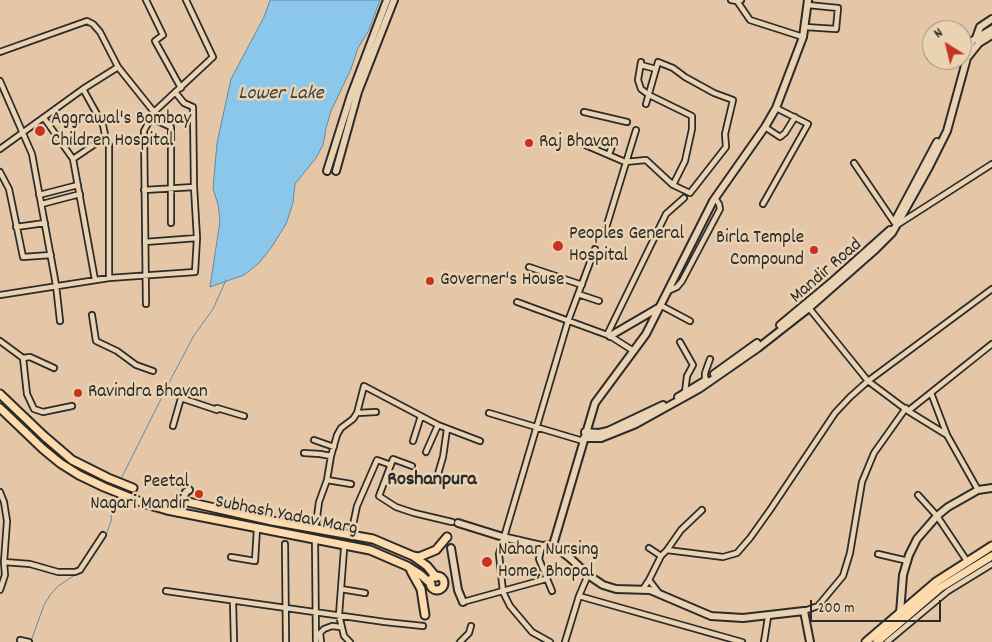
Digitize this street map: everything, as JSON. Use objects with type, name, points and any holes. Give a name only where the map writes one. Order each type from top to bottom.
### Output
[{"type":"main road","points":[[0,394],[72,460],[133,488]]},
{"type":"main road","name":"Subhash Yadav Marg","points":[[0,408],[43,449],[60,462],[79,475],[104,487],[146,504],[180,513],[370,550],[407,566],[431,584]]},
{"type":"main road","name":"Subhash Yadav Marg","points":[[188,502],[272,521],[373,539],[412,556],[427,566],[436,576]]},
{"type":"main road","points":[[412,556],[419,557],[436,550],[447,537]]},
{"type":"main road","points":[[866,642],[936,582],[992,546]]},
{"type":"main road","points":[[877,642],[940,588],[992,556]]},
{"type":"main road","points":[[407,566],[413,573],[421,590],[425,615]]},
{"type":"main road","points":[[436,576],[443,580],[443,587],[436,590],[431,584],[432,579],[436,576]]},
{"type":"street","points":[[146,0],[163,34],[155,41],[181,88]]},
{"type":"street","points":[[327,171],[351,95],[387,0]]},
{"type":"street","points":[[336,170],[358,92],[394,0]]},
{"type":"street","points":[[736,0],[750,20],[804,37]]},
{"type":"street","points":[[146,304],[144,131],[154,112],[213,58],[188,1]]},
{"type":"street","points":[[553,545],[594,403],[632,350],[646,334],[714,198],[776,108],[804,37],[805,26],[808,3],[838,8],[836,29],[805,26]]},
{"type":"street","points":[[976,38],[980,26],[992,20]]},
{"type":"street","points":[[0,52],[87,22],[93,24],[100,32],[118,67],[154,112]]},
{"type":"street","name":"Mandir Road","points":[[584,437],[601,438],[636,424],[672,405],[728,369],[809,308],[890,235],[943,130],[967,49],[976,38],[992,29]]},
{"type":"street","name":"Mandir Road","points":[[584,437],[608,431],[667,404],[705,380],[766,336],[834,280],[889,230],[895,224],[947,131],[967,58],[976,45],[992,35]]},
{"type":"street","points":[[576,141],[625,162],[646,160],[673,185],[690,193],[726,147],[725,134],[733,100],[706,89],[673,68],[658,62],[646,104]]},
{"type":"street","points":[[656,69],[641,64],[638,80],[641,89],[648,95],[692,116],[692,129],[685,161],[673,185]]},
{"type":"street","points":[[0,149],[83,89],[118,67]]},
{"type":"street","points":[[0,81],[32,154],[51,254],[60,321]]},
{"type":"street","points":[[83,89],[103,125],[105,135]]},
{"type":"street","points":[[0,295],[109,278],[195,272],[197,238],[194,187],[194,107],[184,103],[176,92]]},
{"type":"street","points":[[763,204],[808,124],[776,108]]},
{"type":"street","points":[[584,112],[627,122]]},
{"type":"street","points":[[764,127],[780,137],[785,133],[795,117]]},
{"type":"street","points":[[44,118],[73,159],[95,280]]},
{"type":"street","points":[[151,118],[171,127],[171,223]]},
{"type":"street","points":[[605,231],[636,130]]},
{"type":"street","points":[[609,154],[615,139]]},
{"type":"street","points":[[73,159],[101,140],[109,145],[109,278]]},
{"type":"street","points":[[854,163],[895,224],[992,164]]},
{"type":"street","points":[[0,172],[10,189],[23,257],[51,254]]},
{"type":"street","points":[[40,195],[78,185]]},
{"type":"street","points":[[144,190],[194,187]]},
{"type":"street","points":[[42,204],[80,194]]},
{"type":"street","points":[[608,335],[666,214],[684,198]]},
{"type":"street","points":[[16,227],[45,223]]},
{"type":"street","points":[[145,242],[197,238]]},
{"type":"street","points":[[550,642],[535,634],[525,625],[510,606],[503,592],[499,560],[503,537],[568,321],[595,249]]},
{"type":"street","points":[[529,267],[582,285]]},
{"type":"street","points":[[666,550],[723,557],[737,553],[765,517],[835,413],[868,381],[992,289]]},
{"type":"street","points":[[578,294],[599,302]]},
{"type":"street","points":[[518,302],[608,335],[632,350]]},
{"type":"street","points":[[608,335],[660,306]]},
{"type":"street","points":[[660,306],[690,321]]},
{"type":"street","points":[[809,308],[846,357],[868,381],[907,410],[947,435]]},
{"type":"street","points":[[92,315],[96,340],[117,351],[136,365],[153,371]]},
{"type":"street","points":[[0,342],[23,358],[27,394],[34,409],[43,412],[72,406]]},
{"type":"street","points":[[680,342],[693,365],[687,376],[685,392]]},
{"type":"street","points":[[412,466],[393,459],[379,496],[396,507],[414,513],[542,546],[553,545],[588,575],[603,585],[616,589],[642,589],[659,593],[711,616],[732,618],[804,611],[818,606],[843,576],[850,553],[862,482],[874,453],[907,410],[992,344]]},
{"type":"street","points":[[23,358],[30,356],[54,368]]},
{"type":"street","points":[[705,380],[705,373],[710,359]]},
{"type":"street","points":[[316,524],[319,502],[327,480],[334,446],[341,428],[353,419],[357,413],[364,386],[438,425],[480,441]]},
{"type":"street","points":[[931,393],[947,435],[978,490]]},
{"type":"street","points":[[173,426],[181,398],[244,416]]},
{"type":"street","points":[[357,413],[376,412]]},
{"type":"street","points":[[489,413],[584,437]]},
{"type":"street","points":[[413,442],[421,416]]},
{"type":"street","points":[[426,452],[438,425]]},
{"type":"street","points":[[438,474],[443,457],[447,429]]},
{"type":"street","points":[[314,440],[334,446]]},
{"type":"street","points":[[304,453],[331,456]]},
{"type":"street","points":[[353,525],[357,506],[377,460],[391,465]]},
{"type":"street","points":[[327,480],[351,484]]},
{"type":"street","points":[[900,612],[903,575],[917,539],[937,516],[948,507],[978,490],[992,488]]},
{"type":"street","points":[[180,513],[182,500],[189,490],[191,494],[188,502]]},
{"type":"street","points":[[0,492],[4,502],[7,521],[5,575],[0,590]]},
{"type":"street","points":[[918,496],[937,516],[967,561]]},
{"type":"street","points":[[642,589],[649,580],[661,556],[681,530],[702,510]]},
{"type":"street","points":[[231,557],[255,561],[256,528]]},
{"type":"street","points":[[4,562],[30,564],[58,572],[75,572],[80,570],[103,535]]},
{"type":"street","points":[[314,540],[316,642]]},
{"type":"street","points":[[285,544],[286,642]]},
{"type":"street","points":[[542,546],[540,558],[546,579],[552,591]]},
{"type":"street","points":[[452,548],[458,590],[463,602],[546,579]]},
{"type":"street","points":[[649,548],[661,556]]},
{"type":"street","points":[[344,549],[339,615],[340,627],[349,642]]},
{"type":"street","points":[[878,554],[908,561]]},
{"type":"street","points":[[887,642],[948,590],[992,564]]},
{"type":"street","points":[[565,642],[579,596],[588,575]]},
{"type":"street","points":[[649,580],[659,593]]},
{"type":"street","points":[[341,589],[365,593]]},
{"type":"street","points":[[166,591],[423,626]]},
{"type":"street","points":[[579,596],[742,642]]},
{"type":"street","points":[[233,601],[234,642]]},
{"type":"street","points":[[804,611],[810,642]]},
{"type":"street","points":[[764,642],[768,616]]},
{"type":"street","points":[[321,642],[320,633],[332,626],[340,627]]},
{"type":"street","points":[[460,642],[469,633],[471,626]]},
{"type":"street","points":[[20,640],[28,642]]},
{"type":"water","name":"Lower Lake","points":[[270,0],[380,0],[369,30],[358,48],[351,69],[331,111],[323,145],[316,158],[295,184],[293,203],[286,224],[259,263],[244,275],[210,287],[220,221],[218,204],[213,189],[217,143],[231,79],[264,17]]},
{"type":"waterway","points":[[121,479],[193,337],[213,309],[226,280]]},
{"type":"waterway","points":[[101,542],[106,535],[111,521],[114,494]]},
{"type":"waterway","points":[[84,567],[96,550]]},
{"type":"waterway","points":[[31,641],[44,605],[50,595],[58,586],[78,573]]},
{"type":"place","name":"Aggrawal's Bombay Children Hospital","points":[[40,131]]},
{"type":"place","name":"Raj Bhavan","points":[[529,143]]},
{"type":"place","name":"Peoples General Hospital","points":[[558,246]]},
{"type":"place","name":"Birla Temple Compound","points":[[814,250]]},
{"type":"place","name":"Governer's House","points":[[430,281]]},
{"type":"place","name":"Ravindra Bhavan","points":[[78,393]]},
{"type":"place","name":"Peetal Nagari Mandir","points":[[199,494]]},
{"type":"place","name":"Nahar Nursing Home, Bhopal","points":[[487,562]]},
{"type":"district","name":"Roshanpura","points":[[432,481]]}]
